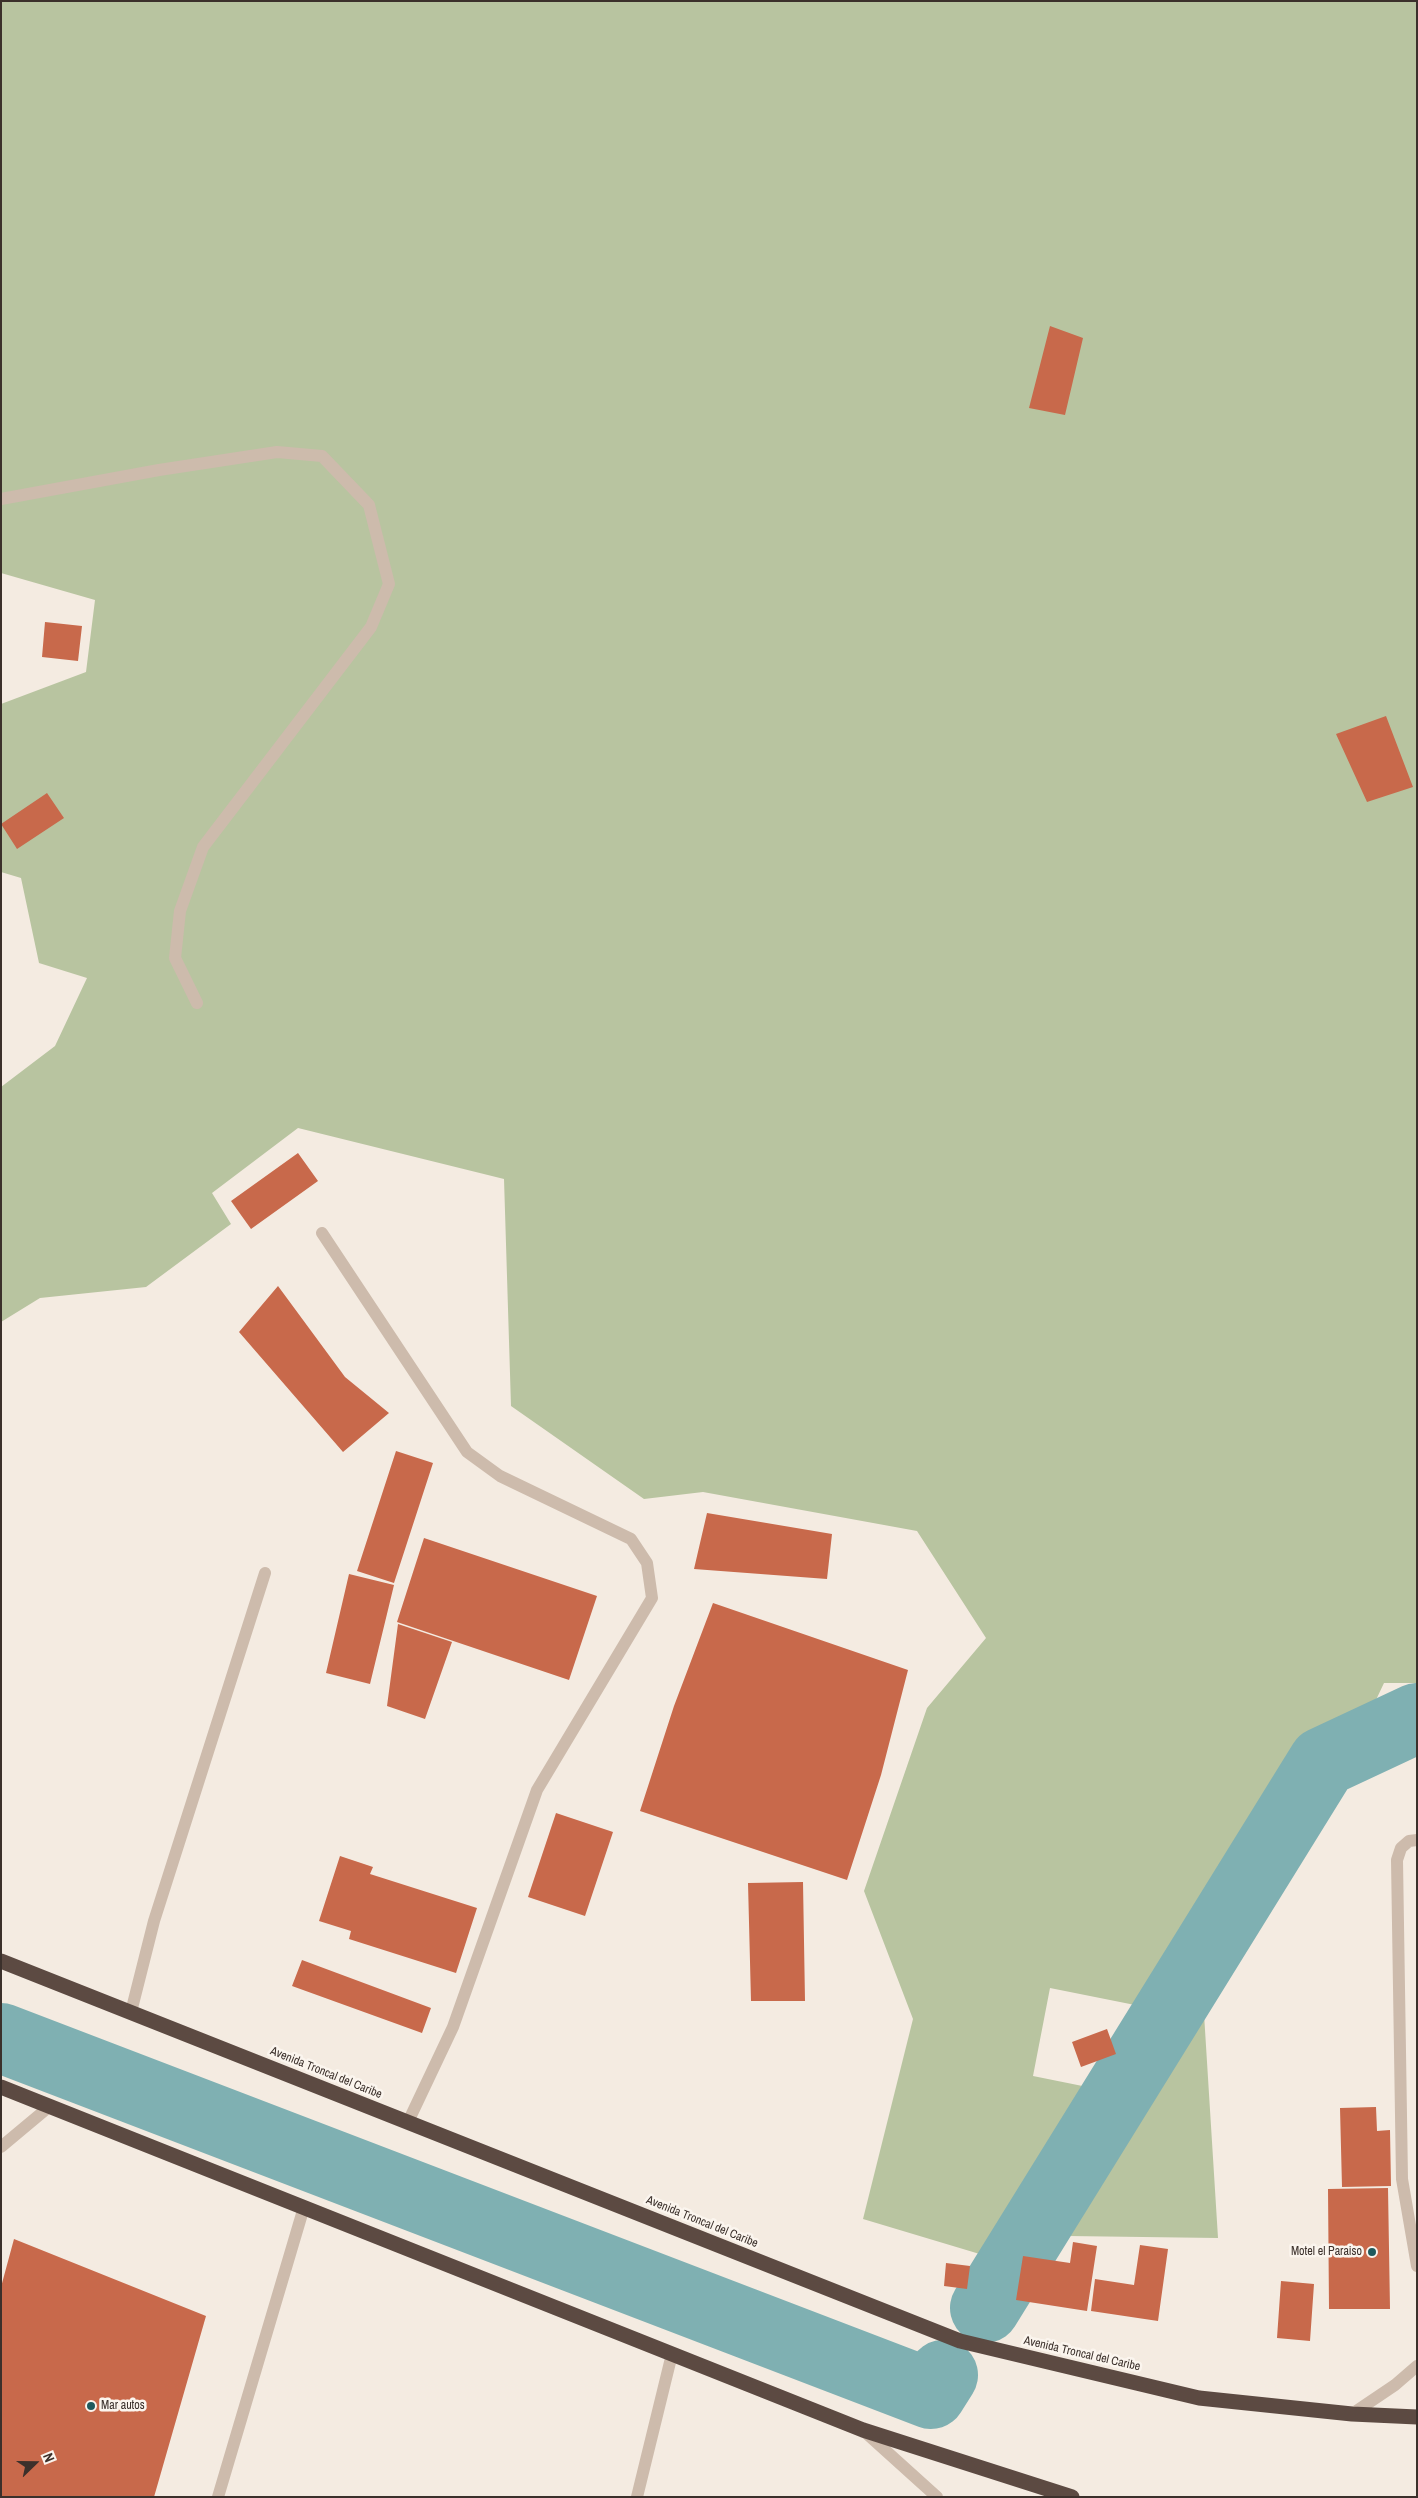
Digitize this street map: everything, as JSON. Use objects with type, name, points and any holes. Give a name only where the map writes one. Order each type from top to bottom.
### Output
[{"type":"highway","name":"Avenida Troncal del Caribe","points":[[1,1961],[960,2341],[1199,2398],[1352,2414],[1417,2417]]},
{"type":"highway","points":[[1,2087],[863,2430],[1072,2497]]},
{"type":"street","points":[[1,499],[159,470],[277,452],[322,456],[369,504],[389,584],[371,627],[203,847],[180,911],[175,958],[196,1003]]},
{"type":"street","points":[[322,1234],[467,1452],[500,1476],[630,1539],[647,1563],[652,1598],[538,1790],[454,2027],[408,2122]]},
{"type":"street","points":[[131,2012],[154,1922],[265,1574]]},
{"type":"street","points":[[1417,1840],[1409,1841],[1401,1848],[1397,1860],[1402,2179],[1417,2266]]},
{"type":"street","points":[[1,2147],[50,2106]]},
{"type":"street","points":[[218,2497],[304,2207]]},
{"type":"street","points":[[637,2497],[672,2354]]},
{"type":"street","points":[[1352,2414],[1395,2385],[1417,2366]]},
{"type":"street","points":[[863,2430],[937,2497]]},
{"type":"green space","points":[[1,1],[1417,1],[1417,1683],[1384,1683],[1302,1856],[1224,1919],[1203,1998],[1218,2238],[1068,2236],[993,2258],[863,2219],[913,2019],[864,1891],[927,1708],[986,1638],[917,1531],[703,1492],[644,1499],[511,1406],[504,1179],[298,1128],[212,1193],[231,1224],[146,1287],[40,1298],[1,1322],[1,1087],[55,1046],[87,978],[39,963],[21,878],[1,872],[1,704],[86,672],[95,600],[1,573]],"holes":[[[1050,1988],[1140,2006],[1122,2094],[1033,2076]]]},
{"type":"building","points":[[1050,326],[1083,338],[1065,415],[1029,408]]},
{"type":"building","points":[[45,622],[82,626],[78,661],[42,657]]},
{"type":"building","points":[[1386,716],[1413,787],[1367,802],[1336,734]]},
{"type":"building","points":[[47,793],[64,818],[17,849],[1,824]]},
{"type":"building","points":[[298,1153],[318,1181],[251,1229],[231,1201]]},
{"type":"building","points":[[278,1286],[345,1377],[389,1413],[343,1452],[239,1332]]},
{"type":"building","points":[[396,1451],[433,1463],[394,1583],[357,1571]]},
{"type":"building","points":[[707,1513],[832,1534],[827,1579],[694,1569]]},
{"type":"building","points":[[424,1538],[597,1596],[569,1680],[397,1622]]},
{"type":"building","points":[[349,1574],[394,1585],[370,1684],[326,1673]]},
{"type":"building","points":[[713,1603],[908,1670],[881,1775],[847,1880],[640,1811],[674,1706]]},
{"type":"building","points":[[398,1624],[452,1642],[425,1719],[387,1706]]},
{"type":"building","points":[[556,1813],[613,1832],[585,1916],[528,1897]]},
{"type":"building","points":[[340,1856],[373,1867],[370,1874],[477,1908],[456,1973],[349,1939],[351,1931],[319,1921]]},
{"type":"building","points":[[803,1882],[805,2001],[751,2001],[748,1883]]},
{"type":"building","points":[[302,1960],[431,2008],[422,2033],[292,1986]]},
{"type":"building","points":[[1107,2029],[1116,2054],[1081,2067],[1072,2042]]},
{"type":"building","points":[[1376,2107],[1377,2131],[1390,2130],[1391,2186],[1342,2187],[1340,2108]]},
{"type":"building","points":[[1388,2188],[1390,2309],[1329,2309],[1328,2189]]},
{"type":"building","name":"Mar autos","points":[[14,2239],[206,2316],[154,2497],[1,2497],[1,2287]]},
{"type":"building","points":[[1073,2242],[1097,2246],[1087,2311],[1016,2300],[1023,2256],[1070,2263]]},
{"type":"building","points":[[1140,2245],[1168,2249],[1158,2321],[1091,2311],[1095,2279],[1134,2285]]},
{"type":"building","points":[[946,2263],[970,2266],[967,2289],[944,2286]]},
{"type":"building","points":[[1281,2281],[1314,2284],[1310,2341],[1277,2338]]},
{"type":"waterway","points":[[985,2308],[1323,1762],[1417,1718]]},
{"type":"waterway","points":[[1,2038],[931,2394],[943,2375]]},
{"type":"place","name":"Motel el Paraiso","points":[[1372,2252]]},
{"type":"place","name":"Mar autos","points":[[91,2406]]}]
